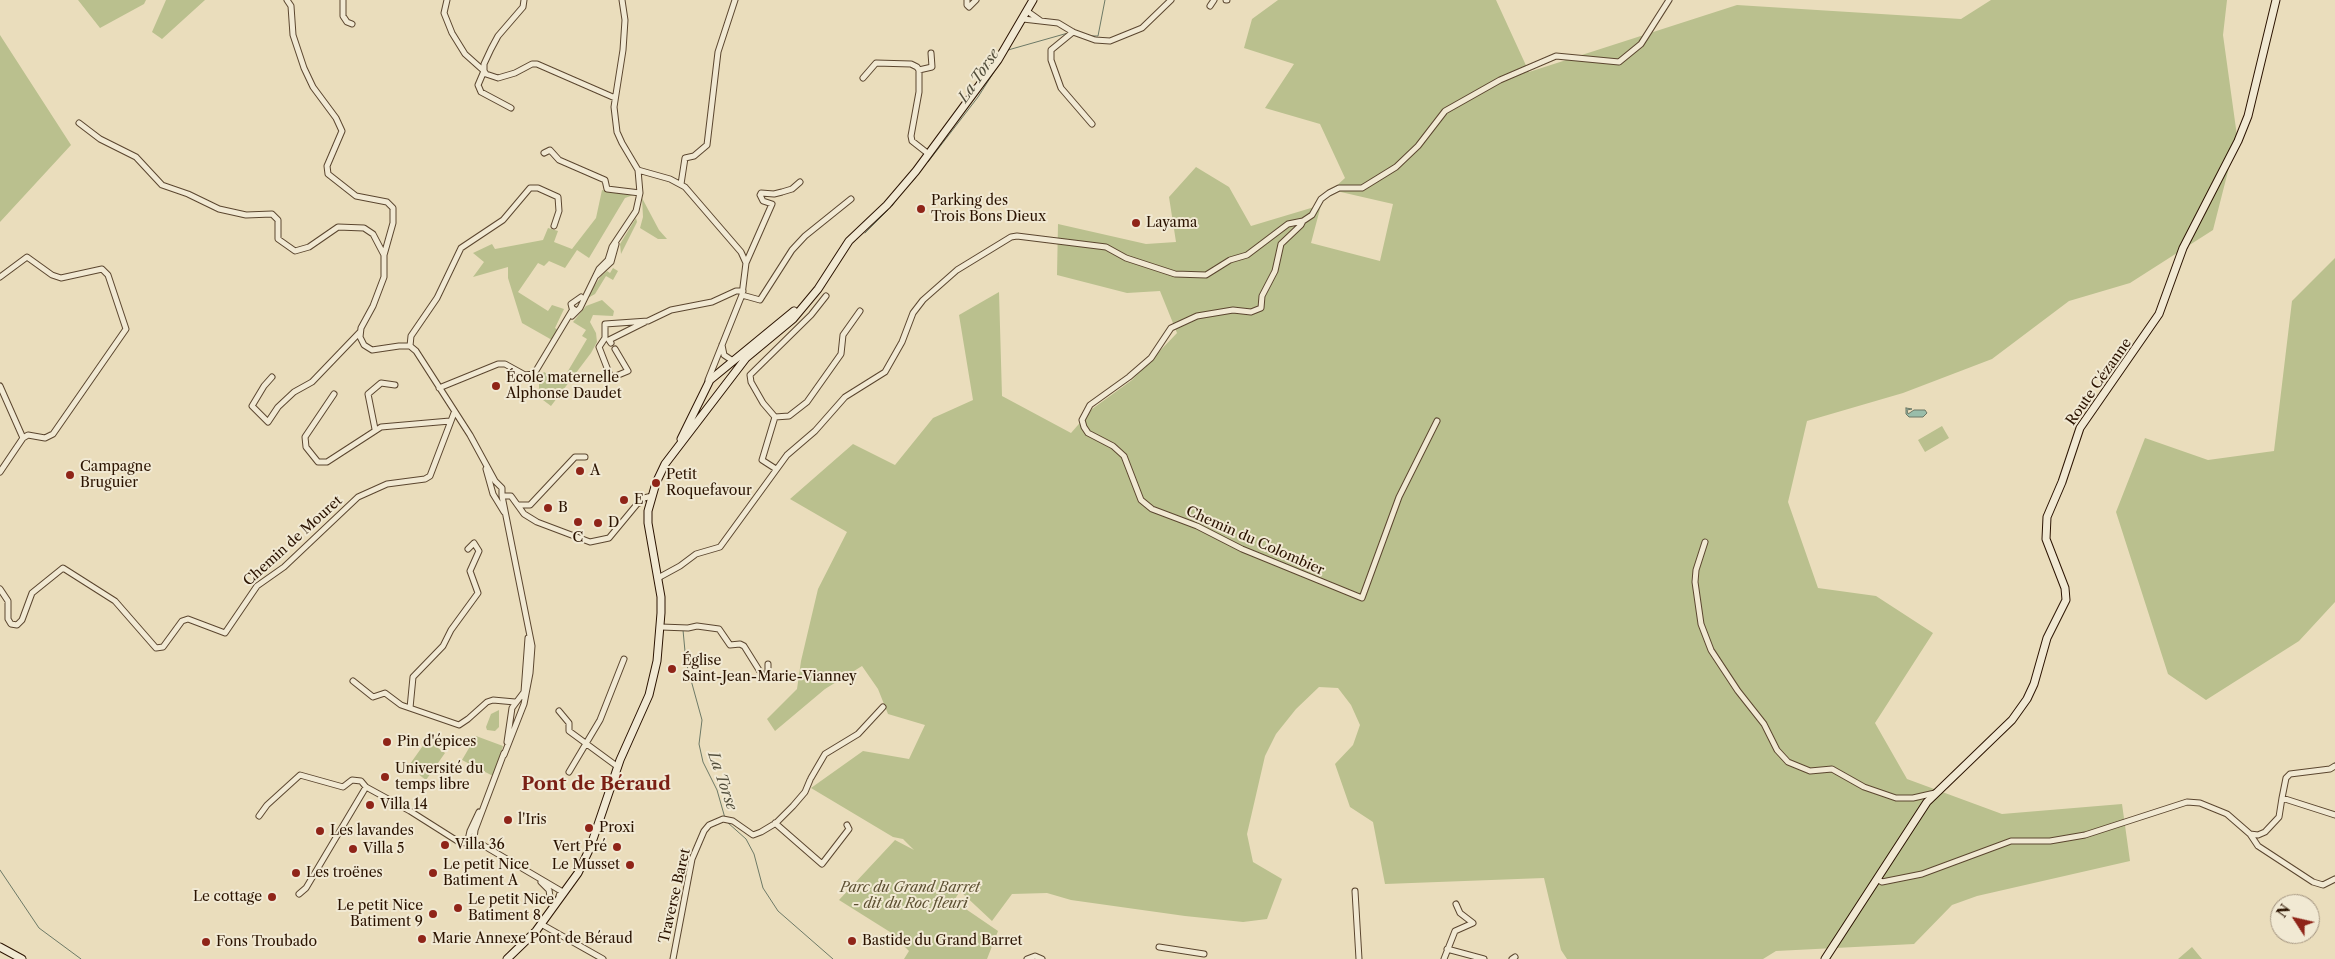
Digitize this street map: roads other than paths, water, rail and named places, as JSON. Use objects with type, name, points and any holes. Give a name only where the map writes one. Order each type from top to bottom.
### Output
[{"type":"main road","points":[[506,959],[534,930],[581,866],[590,848],[618,767],[652,683],[661,627],[661,598],[648,522],[652,496],[661,472],[677,448],[746,358],[805,304],[818,289],[849,241],[896,195],[998,60],[1033,0]]},
{"type":"main road","name":"Route Cézanne","points":[[1825,959],[1908,831],[1935,793],[1974,758],[2019,712],[2034,684],[2047,638],[2066,600],[2065,588],[2047,544],[2048,517],[2080,428],[2159,314],[2182,248],[2238,141],[2248,116],[2276,0]]},
{"type":"main road","points":[[896,195],[926,152],[944,133]]},
{"type":"main road","points":[[677,448],[706,385],[732,361],[781,325]]},
{"type":"main road","points":[[726,367],[729,381]]},
{"type":"main road","points":[[719,372],[727,376],[729,381]]},
{"type":"main road","points":[[694,411],[696,417],[702,417]]},
{"type":"main road","points":[[506,959],[524,945],[541,924],[552,906]]},
{"type":"main road","points":[[0,947],[22,959]]},
{"type":"street","points":[[272,377],[252,406],[268,422],[278,407],[294,392],[312,382],[360,331],[383,283],[384,255],[393,223],[393,208],[383,200],[356,196],[328,174],[327,166],[342,131],[336,118],[313,87],[304,68],[294,35],[291,6],[287,0]]},
{"type":"street","points":[[343,0],[343,16],[347,22],[352,24]]},
{"type":"street","points":[[447,0],[444,13],[455,39],[465,54],[492,77],[498,78],[515,73],[532,64],[536,64],[615,98]]},
{"type":"street","points":[[511,108],[482,92],[478,85],[484,71],[484,64],[498,36],[523,8],[524,0]]},
{"type":"street","points":[[439,388],[498,364],[505,364],[525,375],[534,374],[594,277],[611,262],[618,239],[636,210],[640,193],[638,170],[617,132],[615,98],[623,50],[625,20],[622,0]]},
{"type":"street","points":[[681,184],[685,158],[694,156],[707,146],[718,52],[735,0]]},
{"type":"street","points":[[967,0],[969,7],[976,0]]},
{"type":"street","points":[[1023,19],[1058,23],[1073,32],[1095,40],[1110,41],[1123,38],[1153,20],[1171,0]]},
{"type":"street","points":[[1210,6],[1214,0]]},
{"type":"street","points":[[658,578],[680,566],[696,554],[720,547],[776,469],[793,450],[816,431],[845,397],[885,372],[902,342],[913,313],[923,300],[957,270],[1011,237],[1017,236],[1106,247],[1126,258],[1175,274],[1206,275],[1230,260],[1247,255],[1288,224],[1303,221],[1312,215],[1321,199],[1329,193],[1339,188],[1362,188],[1396,167],[1418,146],[1445,110],[1500,80],[1556,56],[1619,62],[1641,44],[1669,0]]},
{"type":"street","points":[[1027,11],[1042,21]]},
{"type":"street","points":[[1073,32],[1051,50],[1051,60],[1061,88],[1092,124]]},
{"type":"street","points":[[863,78],[876,63],[911,64],[919,70],[932,67],[931,53]]},
{"type":"street","points":[[919,70],[918,109],[911,136],[912,141],[926,152]]},
{"type":"street","points":[[79,123],[100,139],[136,157],[162,185],[219,209],[246,215],[272,214],[278,220],[278,239],[295,250],[309,247],[338,227],[352,226],[364,228],[373,234],[384,255]]},
{"type":"street","points":[[544,153],[550,150],[559,160],[605,180],[607,189],[640,193]]},
{"type":"street","points":[[638,170],[681,184],[741,252],[746,263]]},
{"type":"street","points":[[639,182],[644,172]]},
{"type":"street","points":[[706,385],[743,293],[746,263],[772,204],[763,201],[760,195],[761,193],[774,194],[787,190],[800,182]]},
{"type":"street","points":[[410,346],[411,336],[437,298],[461,248],[504,220],[530,188],[538,188],[558,197],[559,211],[554,226]]},
{"type":"street","points":[[611,343],[609,340],[671,310],[712,302],[736,291],[760,300],[792,250],[805,236],[851,199]]},
{"type":"street","name":"Chemin du Colombier","points":[[1303,221],[1301,226],[1281,244],[1275,271],[1262,296],[1261,308],[1251,312],[1233,310],[1197,316],[1180,323],[1169,331],[1162,345],[1151,358],[1130,377],[1090,405],[1082,420],[1088,432],[1113,446],[1126,459],[1141,500],[1152,509],[1197,526],[1242,550],[1362,598],[1399,497],[1438,420]]},
{"type":"street","points":[[0,277],[27,257],[52,275],[61,278],[102,269],[108,274],[126,329],[53,434],[46,438],[28,435],[22,438],[0,472]]},
{"type":"street","points":[[775,417],[763,403],[750,376],[812,315],[826,296]]},
{"type":"street","points":[[575,309],[571,304],[578,302]]},
{"type":"street","points":[[775,417],[789,416],[806,402],[841,354],[843,335],[860,311]]},
{"type":"street","points":[[616,350],[628,370],[612,378],[599,347],[605,338],[605,324],[648,321]]},
{"type":"street","points":[[781,325],[790,336]]},
{"type":"street","points":[[360,331],[360,337],[364,345],[372,350],[410,346],[420,354],[495,481],[502,488],[532,646],[532,659],[519,701],[518,716],[494,785],[467,844]]},
{"type":"street","points":[[720,347],[724,355],[732,361]]},
{"type":"street","points":[[720,347],[726,367]]},
{"type":"street","points":[[374,429],[368,394],[381,383],[395,385]]},
{"type":"street","points":[[0,386],[22,438]]},
{"type":"street","points":[[334,394],[305,438],[306,447],[318,462],[326,462],[374,429],[450,421]]},
{"type":"street","points":[[448,430],[454,412]]},
{"type":"street","points":[[775,417],[762,460],[776,469]]},
{"type":"street","points":[[448,430],[460,422]]},
{"type":"street","name":"Chemin de Mouret","points":[[0,589],[8,601],[8,619],[11,624],[17,625],[22,620],[32,593],[63,568],[115,601],[156,648],[163,647],[182,620],[188,620],[225,633],[257,586],[284,567],[358,498],[387,484],[425,479],[430,476],[448,430]]},
{"type":"street","points":[[518,505],[530,505],[575,457],[585,457]]},
{"type":"street","points":[[485,464],[493,494],[506,516]]},
{"type":"street","points":[[502,496],[511,496],[524,514],[537,522],[590,542],[609,538],[638,503],[644,498],[652,496]]},
{"type":"street","points":[[1705,542],[1696,570],[1695,582],[1701,624],[1711,650],[1738,691],[1764,724],[1777,750],[1788,762],[1810,771],[1832,769],[1864,787],[1890,797],[1913,798],[1935,793]]},
{"type":"street","points":[[410,708],[414,678],[444,646],[451,630],[478,593],[470,571],[479,551],[474,543],[468,549]]},
{"type":"street","points":[[661,627],[688,628],[697,626],[719,629],[730,645],[740,644],[744,646],[764,678],[768,679],[768,664]]},
{"type":"street","points":[[569,772],[602,714],[624,660]]},
{"type":"street","points":[[353,681],[373,697],[385,693],[410,708],[459,725],[487,702],[519,701]]},
{"type":"street","points":[[500,701],[518,716]]},
{"type":"street","points":[[504,755],[512,711],[519,701]]},
{"type":"street","name":"Traverse Baret","points":[[673,959],[692,859],[704,831],[710,825],[725,819],[753,835],[775,824],[794,806],[804,792],[825,754],[858,734],[883,707]]},
{"type":"street","points":[[559,711],[569,723],[569,731],[618,767]]},
{"type":"street","points":[[2250,834],[2258,835],[2265,832],[2279,817],[2286,778],[2290,774],[2330,769],[2335,766]]},
{"type":"street","points":[[259,816],[267,805],[300,775],[343,787],[352,780],[361,781],[366,787],[453,837],[467,844],[483,845]]},
{"type":"street","points":[[299,894],[306,888],[366,787]]},
{"type":"street","points":[[2282,798],[2335,815]]},
{"type":"street","points":[[1877,879],[1882,882],[1922,874],[2011,841],[2050,841],[2084,835],[2187,802],[2200,803],[2227,814],[2250,834],[2258,846],[2318,884],[2328,884],[2335,879]]},
{"type":"street","points":[[775,824],[822,864],[849,829],[847,825]]},
{"type":"street","points":[[453,837],[471,838],[538,878],[559,896]]},
{"type":"street","points":[[538,878],[549,890],[559,896]]},
{"type":"street","points":[[549,890],[552,906]]},
{"type":"street","points":[[1355,890],[1359,959]]},
{"type":"street","points":[[1444,959],[1455,931],[1472,923],[1460,913],[1456,904]]},
{"type":"street","points":[[541,924],[603,959]]},
{"type":"street","points":[[1159,947],[1204,954]]},
{"type":"street","points":[[1447,949],[1484,959]]},
{"type":"street","points":[[1026,959],[1035,956],[1042,959]]},
{"type":"waterway","points":[[1090,36],[1098,36],[1105,0]]},
{"type":"waterway","name":"La Torse","points":[[928,162],[978,97],[1008,50],[1068,33]]},
{"type":"waterway","name":"La Torse","points":[[910,184],[916,177]]},
{"type":"waterway","name":"La Torse","points":[[892,206],[902,192]]},
{"type":"waterway","name":"La Torse","points":[[865,233],[888,210]]},
{"type":"waterway","name":"La Torse","points":[[683,630],[686,662],[702,720],[699,744],[703,762],[717,790],[725,818]]},
{"type":"waterway","name":"La Torse","points":[[727,822],[746,839],[754,854],[763,888],[778,911],[833,959]]},
{"type":"waterway","points":[[0,870],[39,928],[81,959]]},
{"type":"place","name":"Parking des Trois Bons Dieux","points":[[921,209]]},
{"type":"place","name":"Layama","points":[[1136,223]]},
{"type":"place","name":"École maternelle Alphonse Daudet","points":[[496,386]]},
{"type":"place","name":"A","points":[[580,471]]},
{"type":"place","name":"Campagne Bruguier","points":[[70,475]]},
{"type":"place","name":"Petit Roquefavour","points":[[656,483]]},
{"type":"place","name":"E","points":[[624,500]]},
{"type":"place","name":"B","points":[[548,508]]},
{"type":"place","name":"C","points":[[578,522]]},
{"type":"place","name":"D","points":[[598,523]]},
{"type":"place","name":"Église Saint-Jean-Marie-Vianney","points":[[672,669]]},
{"type":"place","name":"Pin d'épices","points":[[387,742]]},
{"type":"place","name":"Université du temps libre","points":[[385,777]]},
{"type":"place","name":"Villa 14","points":[[370,805]]},
{"type":"place","name":"l'Iris","points":[[508,820]]},
{"type":"place","name":"Proxi","points":[[589,828]]},
{"type":"place","name":"Les lavandes","points":[[320,831]]},
{"type":"place","name":"Villa 36","points":[[445,845]]},
{"type":"place","name":"Vert Pré","points":[[617,847]]},
{"type":"place","name":"Villa 5","points":[[353,849]]},
{"type":"place","name":"Le Musset","points":[[630,865]]},
{"type":"place","name":"Les troënes","points":[[296,873]]},
{"type":"place","name":"Le petit Nice Batiment A","points":[[433,873]]},
{"type":"place","name":"Le cottage","points":[[272,897]]},
{"type":"place","name":"Le petit Nice Batiment 8","points":[[458,908]]},
{"type":"place","name":"Le petit Nice Batiment 9","points":[[433,914]]},
{"type":"place","name":"Marie Annexe Pont de Béraud","points":[[422,939]]},
{"type":"place","name":"Bastide du Grand Barret","points":[[852,941]]},
{"type":"place","name":"Fons Troubado","points":[[206,942]]},
{"type":"district","name":"Pont de Béraud","points":[[596,785]]},
{"type":"park label","name":"Parc du Grand Barret - dit du Roc fleuri","points":[[910,896]]}]
